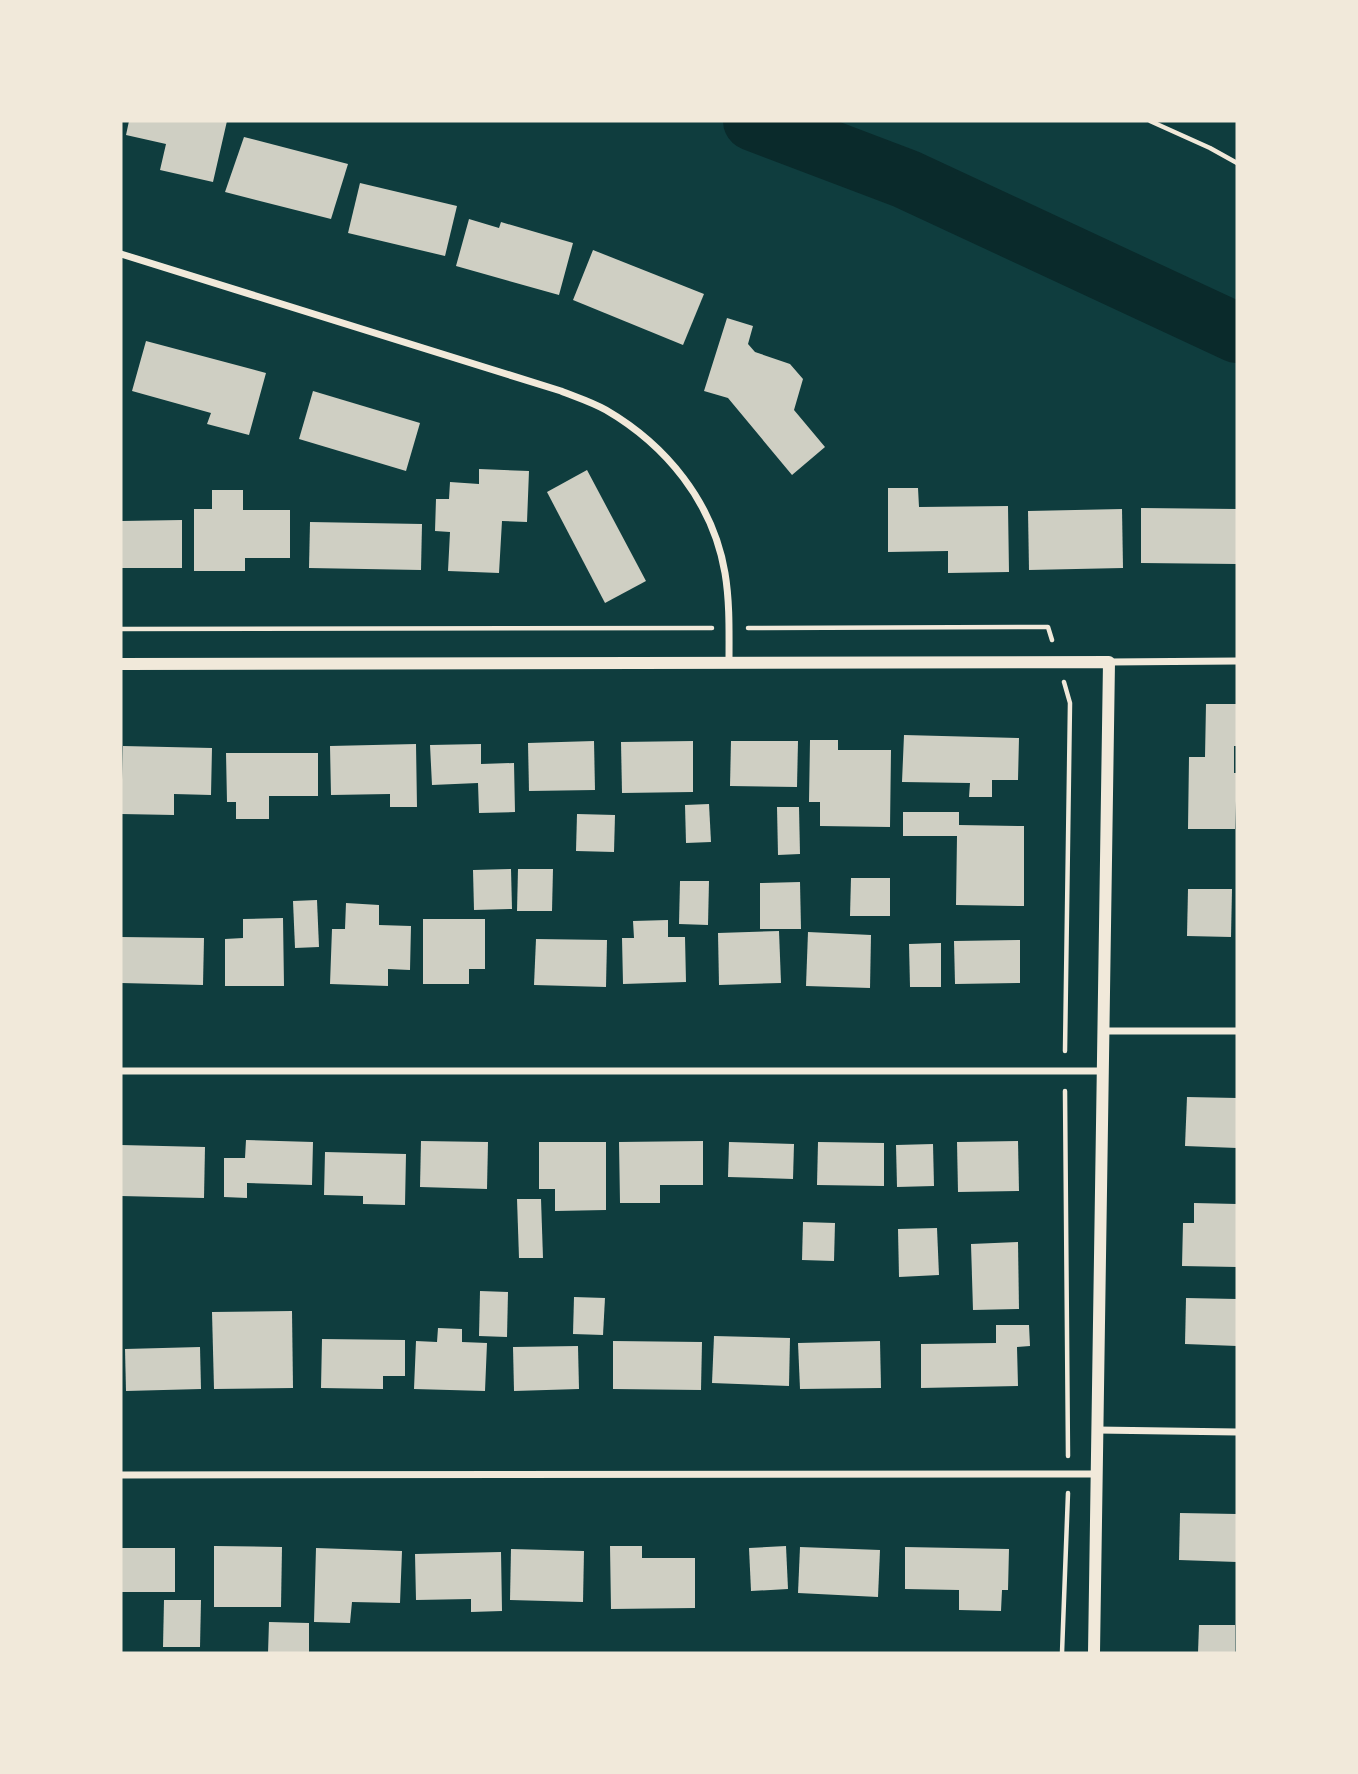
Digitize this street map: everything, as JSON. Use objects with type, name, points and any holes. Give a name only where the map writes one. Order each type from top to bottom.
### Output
[{"type":"street","points":[[121,254],[561,391],[603,408],[641,433],[670,460],[694,493],[714,533],[725,572],[729,664]]},
{"type":"street","points":[[121,664],[1237,661]]},
{"type":"street","points":[[1094,1653],[1109,662]]},
{"type":"street","points":[[1104,1031],[1237,1031]]},
{"type":"street","points":[[121,1071],[1103,1072]]},
{"type":"street","points":[[1097,1430],[1237,1432]]},
{"type":"street","points":[[121,1475],[1097,1474]]},
{"type":"path","points":[[1150,121],[1237,163]]},
{"type":"path","points":[[121,629],[1048,626],[1070,703],[1065,1072],[1068,1474],[1062,1653]]},
{"type":"building","points":[[129,121],[227,121],[213,182],[160,170],[166,144],[126,135]]},
{"type":"building","points":[[244,137],[348,164],[331,219],[225,192]]},
{"type":"building","points":[[360,183],[457,206],[445,256],[348,233]]},
{"type":"building","points":[[469,219],[499,228],[501,222],[573,243],[559,295],[456,266]]},
{"type":"building","points":[[593,250],[704,294],[683,345],[573,300]]},
{"type":"building","points":[[727,318],[753,326],[748,344],[755,352],[790,364],[803,379],[794,410],[825,447],[792,475],[728,398],[704,391]]},
{"type":"building","points":[[146,341],[266,373],[249,435],[207,424],[211,413],[132,391]]},
{"type":"building","points":[[313,391],[420,423],[406,471],[299,439]]},
{"type":"building","points":[[479,469],[529,471],[527,522],[502,521],[499,573],[448,571],[450,532],[435,531],[436,499],[449,499],[450,482],[479,484]]},
{"type":"building","points":[[587,470],[646,581],[605,603],[547,492]]},
{"type":"building","points":[[888,488],[918,488],[919,507],[1008,506],[1009,572],[948,573],[948,551],[888,552]]},
{"type":"building","points":[[212,490],[243,490],[243,510],[290,510],[290,558],[245,558],[245,571],[194,571],[194,509],[212,509]]},
{"type":"building","points":[[1141,508],[1237,509],[1237,564],[1141,563]]},
{"type":"building","points":[[1122,509],[1123,568],[1029,570],[1028,511]]},
{"type":"building","points":[[182,520],[182,568],[121,568],[121,521]]},
{"type":"building","points":[[310,522],[422,524],[421,570],[309,568]]},
{"type":"building","points":[[1206,704],[1237,704],[1237,746],[1234,746],[1234,773],[1237,773],[1235,829],[1188,829],[1189,757],[1205,757]]},
{"type":"building","points":[[904,735],[1019,738],[1018,780],[992,780],[992,797],[969,797],[970,783],[902,782]]},
{"type":"building","points":[[810,740],[838,740],[838,750],[891,750],[890,827],[820,826],[820,802],[809,802]]},
{"type":"building","points":[[594,741],[595,790],[529,791],[528,743]]},
{"type":"building","points":[[693,741],[693,792],[622,793],[621,742]]},
{"type":"building","points":[[731,741],[798,741],[797,787],[730,786]]},
{"type":"building","points":[[416,744],[417,807],[390,807],[390,794],[331,795],[330,746]]},
{"type":"building","points":[[481,744],[481,764],[514,763],[515,812],[479,813],[478,783],[432,785],[430,745]]},
{"type":"building","points":[[123,746],[212,748],[211,795],[174,794],[174,815],[121,814]]},
{"type":"building","points":[[226,753],[318,753],[318,796],[269,796],[269,819],[236,819],[236,802],[227,802]]},
{"type":"building","points":[[709,804],[711,842],[686,843],[685,805]]},
{"type":"building","points":[[777,807],[799,807],[800,854],[778,855]]},
{"type":"building","points":[[903,812],[959,812],[959,825],[1024,826],[1024,906],[956,905],[957,836],[903,836]]},
{"type":"building","points":[[577,814],[615,815],[614,852],[576,851]]},
{"type":"building","points":[[511,869],[512,909],[474,910],[473,870]]},
{"type":"building","points":[[518,869],[553,869],[552,911],[517,911]]},
{"type":"building","points":[[851,878],[890,878],[890,916],[850,916]]},
{"type":"building","points":[[680,881],[709,881],[708,925],[679,924]]},
{"type":"building","points":[[800,882],[801,929],[760,929],[760,883]]},
{"type":"building","points":[[1188,889],[1232,889],[1231,937],[1187,936]]},
{"type":"building","points":[[317,900],[319,947],[295,948],[293,901]]},
{"type":"building","points":[[346,903],[379,905],[379,925],[411,926],[410,970],[388,969],[388,986],[330,984],[332,929],[345,929]]},
{"type":"building","points":[[283,918],[284,986],[225,986],[225,939],[243,938],[243,919]]},
{"type":"building","points":[[423,919],[485,919],[485,969],[469,969],[469,984],[423,984]]},
{"type":"building","points":[[668,920],[668,937],[685,937],[686,982],[623,984],[622,938],[634,938],[633,921]]},
{"type":"building","points":[[779,931],[781,983],[719,985],[718,933]]},
{"type":"building","points":[[808,932],[871,935],[870,988],[806,986]]},
{"type":"building","points":[[121,937],[204,938],[203,985],[121,983]]},
{"type":"building","points":[[536,939],[607,940],[606,987],[534,985]]},
{"type":"building","points":[[1020,940],[1020,983],[955,984],[954,941]]},
{"type":"building","points":[[941,943],[941,987],[910,987],[909,944]]},
{"type":"building","points":[[1187,1097],[1237,1098],[1237,1148],[1185,1146]]},
{"type":"building","points":[[246,1140],[313,1142],[312,1185],[247,1183],[247,1198],[224,1197],[224,1158],[245,1158]]},
{"type":"building","points":[[421,1141],[488,1142],[487,1189],[420,1187]]},
{"type":"building","points":[[703,1141],[703,1185],[660,1185],[660,1203],[620,1203],[619,1142]]},
{"type":"building","points":[[1018,1141],[1019,1191],[958,1192],[957,1142]]},
{"type":"building","points":[[539,1142],[606,1142],[606,1210],[555,1211],[555,1189],[539,1189]]},
{"type":"building","points":[[729,1142],[794,1144],[793,1179],[728,1177]]},
{"type":"building","points":[[818,1142],[884,1143],[884,1186],[817,1185]]},
{"type":"building","points":[[933,1144],[934,1186],[897,1187],[896,1145]]},
{"type":"building","points":[[121,1145],[205,1147],[204,1198],[121,1196]]},
{"type":"building","points":[[325,1152],[406,1154],[405,1205],[363,1204],[363,1196],[324,1195]]},
{"type":"building","points":[[517,1199],[541,1199],[543,1258],[519,1258]]},
{"type":"building","points":[[1194,1203],[1237,1204],[1237,1267],[1182,1266],[1183,1223],[1194,1223]]},
{"type":"building","points":[[803,1222],[835,1223],[834,1261],[802,1260]]},
{"type":"building","points":[[937,1228],[939,1275],[899,1277],[898,1229]]},
{"type":"building","points":[[1018,1242],[1019,1309],[973,1310],[971,1244]]},
{"type":"building","points":[[480,1291],[508,1292],[507,1337],[479,1336]]},
{"type":"building","points":[[574,1297],[605,1298],[603,1335],[573,1334]]},
{"type":"building","points":[[1186,1298],[1237,1299],[1237,1346],[1185,1344]]},
{"type":"building","points":[[292,1311],[293,1388],[214,1389],[212,1312]]},
{"type":"building","points":[[996,1325],[1029,1325],[1030,1346],[1017,1347],[1018,1386],[921,1388],[921,1344],[996,1343]]},
{"type":"building","points":[[438,1328],[462,1329],[462,1342],[487,1343],[485,1391],[414,1389],[416,1341],[437,1342]]},
{"type":"building","points":[[714,1336],[790,1338],[789,1386],[712,1383]]},
{"type":"building","points":[[322,1339],[405,1340],[405,1376],[383,1376],[383,1389],[321,1388]]},
{"type":"building","points":[[613,1341],[702,1342],[701,1390],[613,1389]]},
{"type":"building","points":[[880,1341],[881,1388],[800,1389],[798,1343]]},
{"type":"building","points":[[578,1346],[579,1389],[514,1391],[513,1347]]},
{"type":"building","points":[[200,1347],[201,1389],[126,1391],[125,1349]]},
{"type":"building","points":[[1180,1513],[1237,1514],[1237,1562],[1179,1560]]},
{"type":"building","points":[[214,1546],[282,1547],[281,1607],[214,1607]]},
{"type":"building","points":[[610,1546],[642,1546],[642,1558],[695,1558],[695,1608],[611,1609]]},
{"type":"building","points":[[786,1546],[788,1589],[751,1591],[749,1548]]},
{"type":"building","points":[[800,1547],[880,1550],[878,1597],[798,1593]]},
{"type":"building","points":[[905,1547],[1009,1549],[1008,1590],[1002,1590],[1001,1611],[959,1610],[959,1590],[905,1589]]},
{"type":"building","points":[[121,1548],[175,1548],[175,1592],[121,1592]]},
{"type":"building","points":[[316,1548],[402,1551],[400,1603],[352,1602],[350,1623],[314,1622]]},
{"type":"building","points":[[511,1549],[584,1551],[583,1602],[510,1600]]},
{"type":"building","points":[[501,1552],[502,1611],[471,1612],[471,1599],[416,1600],[415,1554]]},
{"type":"building","points":[[164,1600],[201,1600],[200,1647],[163,1647]]},
{"type":"building","points":[[269,1622],[309,1623],[309,1653],[268,1653]]},
{"type":"building","points":[[1199,1625],[1235,1625],[1235,1653],[1198,1653]]},
{"type":"waterway","points":[[753,121],[906,179],[1237,333]]}]
